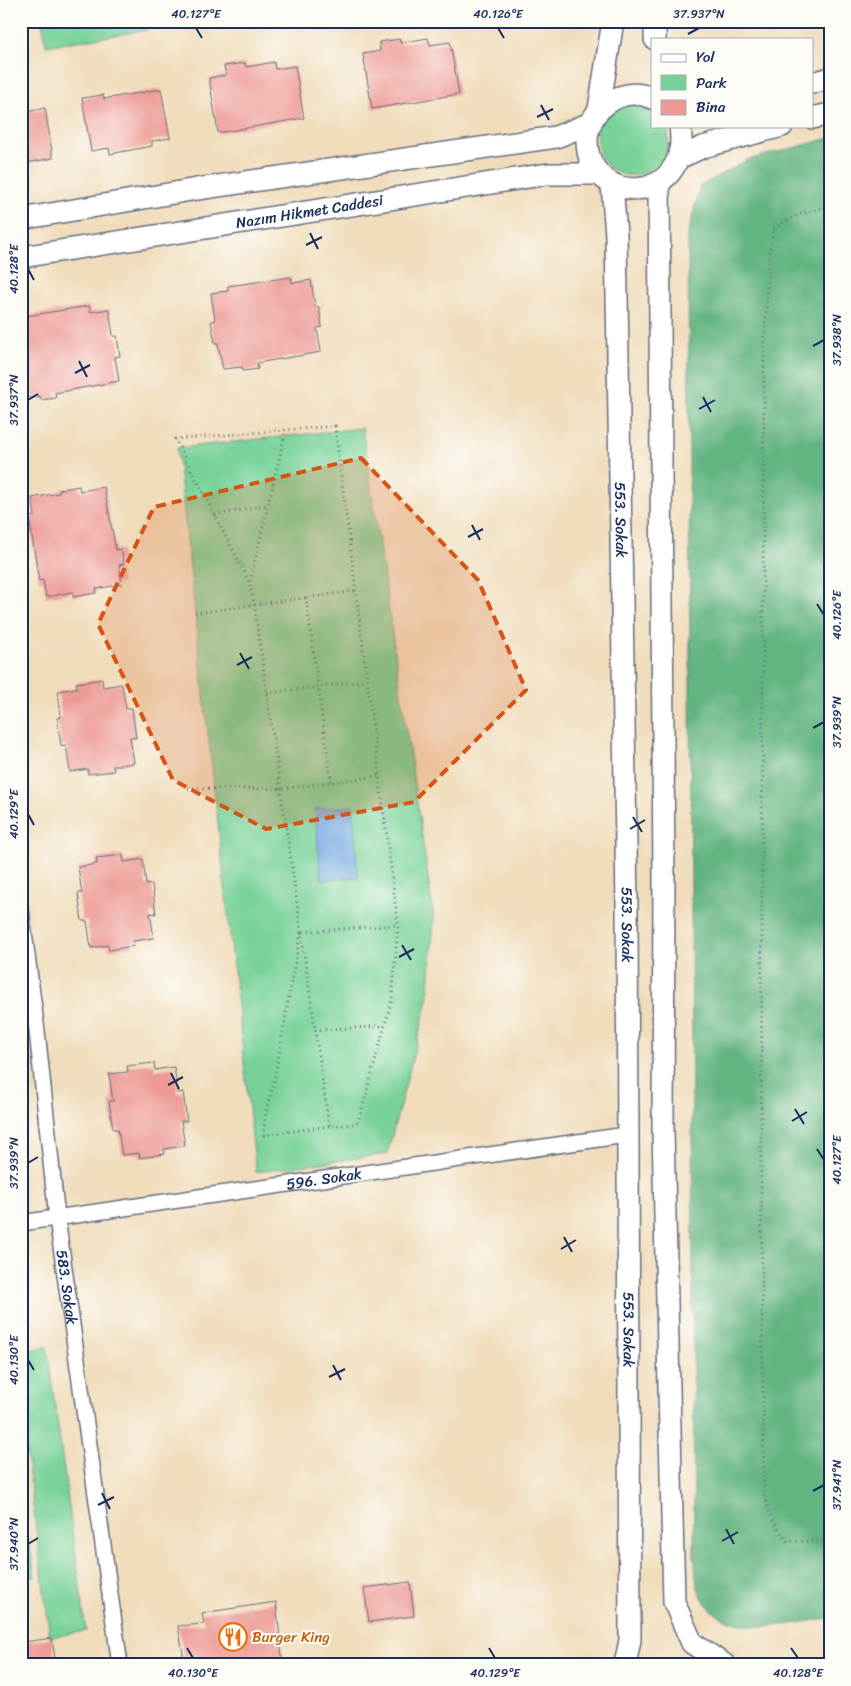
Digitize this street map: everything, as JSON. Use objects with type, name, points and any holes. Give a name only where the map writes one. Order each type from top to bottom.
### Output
[{"type":"main road","points":[[605,179],[591,163],[587,149],[587,136],[595,116],[613,21]]},
{"type":"main road","points":[[655,21],[655,38]]},
{"type":"main road","points":[[814,82],[830,78]]},
{"type":"main road","points":[[21,219],[197,189],[556,137],[595,116],[613,99],[628,94],[645,95],[651,98]]},
{"type":"main road","points":[[814,118],[830,114]]},
{"type":"main road","points":[[680,128],[682,142],[679,158],[671,172],[659,183],[662,330],[663,1130],[674,1602],[692,1643],[725,1665]]},
{"type":"main road","points":[[679,158],[703,147],[774,128]]},
{"type":"main road","name":"Nazım Hikmet Caddesi","points":[[21,258],[548,174],[578,172],[605,179],[627,189],[644,189],[659,183]]},
{"type":"main road","name":"553. Sokak","points":[[605,179],[616,245],[627,906],[626,1135],[630,1640],[625,1665]]},
{"type":"street","name":"583. Sokak","points":[[21,910],[38,1041],[57,1218],[120,1665]]},
{"type":"street","name":"596. Sokak","points":[[21,1223],[626,1135]]},
{"type":"path","points":[[830,206],[799,214],[773,228],[769,257],[764,358],[761,1160],[764,1496],[772,1519],[787,1541],[830,1542]]},
{"type":"path","points":[[301,932],[275,1077],[264,1124],[264,1135],[355,1124],[359,1120],[392,1000],[398,925],[366,681],[336,426],[175,439],[249,581],[254,604],[329,1126]]},
{"type":"path","points":[[249,581],[286,430]]},
{"type":"path","points":[[215,515],[268,505]]},
{"type":"path","points":[[195,613],[355,591]]},
{"type":"path","points":[[306,597],[331,781]]},
{"type":"path","points":[[267,693],[366,681]]},
{"type":"path","points":[[188,788],[281,789],[379,776]]},
{"type":"path","points":[[301,932],[398,925]]},
{"type":"path","points":[[315,1030],[385,1026]]},
{"type":"highlighted area","points":[[361,458],[478,580],[526,690],[414,802],[266,829],[173,780],[98,624],[154,507]]},
{"type":"green space","points":[[42,21],[146,21],[147,30],[46,46]]},
{"type":"green space","points":[[632,102],[651,108],[651,128],[667,128],[668,144],[663,159],[652,169],[639,174],[625,175],[612,169],[602,158],[597,140],[597,129],[601,118],[611,111]]},
{"type":"green space","points":[[830,138],[830,1618],[794,1624],[755,1626],[737,1623],[721,1617],[707,1605],[696,1581],[694,1557],[688,233],[700,186],[747,160]]},
{"type":"green space","points":[[362,428],[434,918],[428,1000],[387,1154],[256,1172],[177,448]]},
{"type":"green space","points":[[47,1347],[86,1631],[50,1637],[21,1411],[21,1351]]},
{"type":"green space","points":[[28,1537],[35,1577],[21,1579],[21,1538]]},
{"type":"water","points":[[353,806],[358,877],[321,880],[315,809]]},
{"type":"building","points":[[428,38],[430,45],[450,42],[459,94],[372,109],[363,54],[380,51],[379,42],[400,39],[400,43]]},
{"type":"building","points":[[274,62],[275,69],[295,66],[304,118],[218,133],[209,78],[226,75],[224,66],[245,63],[246,67]]},
{"type":"building","points":[[161,89],[170,138],[152,141],[152,146],[110,154],[109,148],[91,151],[82,98],[103,95],[104,99]]},
{"type":"building","points":[[45,108],[53,158],[21,164],[21,117],[26,116],[26,112]]},
{"type":"building","points":[[291,277],[292,283],[311,280],[315,307],[319,307],[322,327],[317,328],[321,352],[257,363],[258,369],[243,371],[242,367],[223,369],[211,321],[215,320],[211,293],[228,291],[228,286]]},
{"type":"building","points":[[89,306],[91,312],[109,309],[113,336],[117,336],[120,356],[115,357],[119,381],[55,393],[56,398],[41,400],[40,396],[21,399],[21,321],[27,320],[26,316]]},
{"type":"building","points":[[79,486],[80,491],[104,487],[116,550],[121,549],[124,564],[119,565],[122,584],[96,589],[96,593],[73,597],[73,592],[46,597],[43,580],[39,581],[29,517],[35,516],[32,498],[59,493],[59,490]]},
{"type":"building","points":[[102,679],[103,687],[122,684],[126,709],[132,708],[136,738],[130,737],[134,763],[113,766],[114,771],[88,774],[88,769],[70,772],[66,745],[61,746],[57,718],[61,717],[58,691],[77,688],[76,683]]},
{"type":"building","points":[[123,855],[124,862],[143,859],[146,885],[152,884],[156,914],[150,913],[154,938],[133,941],[134,946],[109,950],[108,945],[91,948],[87,921],[82,921],[78,893],[82,893],[78,867],[97,864],[96,858]]},
{"type":"building","points":[[154,1063],[155,1070],[174,1067],[178,1093],[183,1092],[187,1121],[181,1121],[185,1146],[164,1149],[165,1154],[140,1158],[139,1153],[122,1155],[118,1129],[113,1129],[109,1101],[113,1101],[109,1074],[128,1072],[127,1066]]},
{"type":"building","points":[[410,1582],[414,1616],[369,1622],[364,1588]]},
{"type":"building","points":[[276,1602],[283,1665],[185,1665],[178,1626],[204,1624],[202,1613]]},
{"type":"building","points":[[52,1638],[56,1665],[26,1665],[23,1642]]},
{"type":"place","name":"Burger King","points":[[233,1637]]}]
